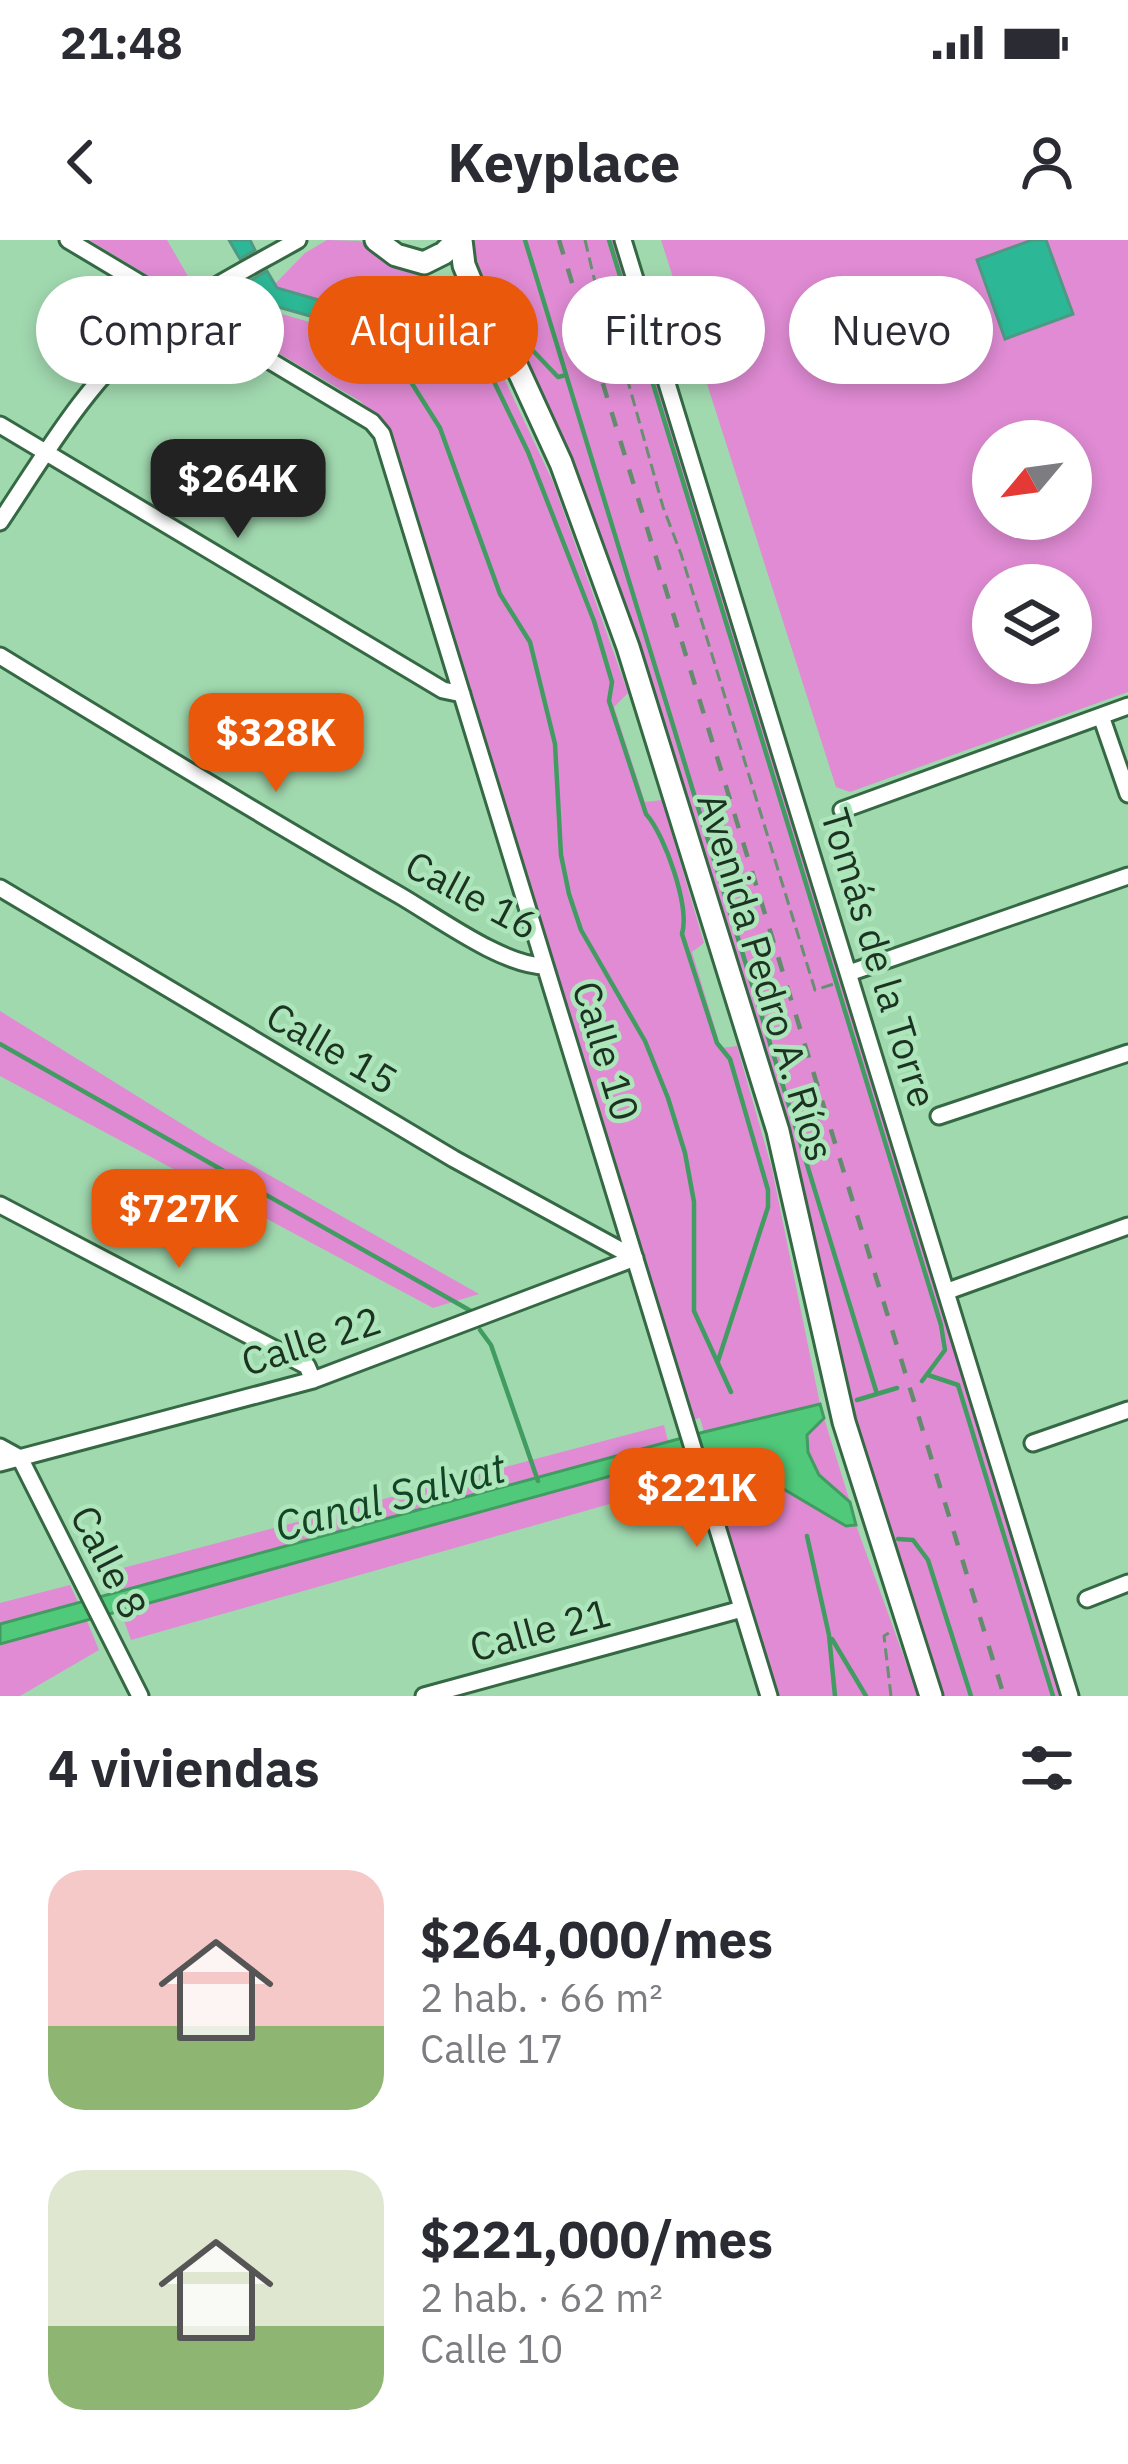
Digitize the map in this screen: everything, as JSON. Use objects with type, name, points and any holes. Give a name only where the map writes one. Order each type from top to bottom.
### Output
[{"type":"main road","name":"Avenida Pedro A. Ríos","points":[[376,240],[396,255],[424,262],[450,276]]},
{"type":"main road","name":"Avenida Pedro A. Ríos","points":[[459,240],[468,276]]},
{"type":"main road","points":[[424,262],[459,240]]},
{"type":"main road","name":"Avenida Pedro A. Ríos","points":[[524,384],[547,431],[628,647],[778,1131],[844,1422],[931,1696]]},
{"type":"street","points":[[68,240],[128,276]]},
{"type":"street","points":[[237,276],[298,240]]},
{"type":"street","name":"Tomás de la Torre","points":[[623,240],[1070,1696]]},
{"type":"street","name":"Calle 10","points":[[284,370],[377,427],[769,1696]]},
{"type":"street","points":[[0,523],[99,384]]},
{"type":"street","points":[[0,425],[424,680],[462,694]]},
{"type":"street","name":"Calle 16","points":[[0,656],[239,803],[448,923],[526,966],[545,966]]},
{"type":"street","points":[[842,810],[1128,706]]},
{"type":"street","points":[[1101,716],[1128,794]]},
{"type":"street","points":[[849,973],[1128,876]]},
{"type":"street","name":"Calle 15","points":[[0,888],[414,1135],[635,1258]]},
{"type":"street","points":[[939,1116],[1128,1053]]},
{"type":"street","points":[[0,1204],[307,1366],[314,1380]]},
{"type":"street","points":[[948,1291],[1128,1226]]},
{"type":"street","name":"Calle 22","points":[[0,1463],[314,1380],[635,1258]]},
{"type":"street","points":[[1033,1443],[1128,1410]]},
{"type":"street","points":[[0,1447],[20,1458]]},
{"type":"street","name":"Calle 8","points":[[20,1458],[140,1696]]},
{"type":"street","points":[[1087,1599],[1128,1583]]},
{"type":"street","name":"Calle 21","points":[[424,1696],[460,1691],[742,1610]]},
{"type":"path","points":[[585,240],[608,338],[629,385],[815,990],[832,984]]},
{"type":"path","points":[[891,1696],[884,1636],[907,1621]]},
{"type":"shaded area","points":[[89,240],[167,240],[188,276],[149,276]]},
{"type":"shaded area","points":[[327,240],[360,241],[396,267],[427,276],[308,276],[308,297],[284,290],[283,276],[305,253]]},
{"type":"shaded area","points":[[461,240],[623,240],[634,276],[562,276],[562,384],[667,384],[1070,1696],[931,1696],[808,1257],[628,647],[520,384],[538,384],[538,276],[476,276]]},
{"type":"shaded area","points":[[661,240],[1128,240],[1128,692],[850,792],[836,787],[707,384],[765,384],[765,276],[673,276]]},
{"type":"shaded area","points":[[284,315],[308,322],[308,370],[284,356]]},
{"type":"shaded area","points":[[331,384],[507,384],[553,482],[628,693],[614,707],[645,802],[662,800],[704,943],[692,952],[721,1048],[737,1046],[772,1169],[820,1404],[704,1432],[700,1418],[692,1420],[386,425],[360,401]]},
{"type":"shaded area","points":[[0,1011],[211,1142],[479,1294],[433,1308],[0,1076]]},
{"type":"shaded area","name":"Canal Salvat","points":[[820,1404],[824,1418],[807,1435],[808,1452],[819,1475],[850,1502],[856,1525],[846,1526],[731,1458],[680,1457],[0,1644],[0,1624]]},
{"type":"shaded area","points":[[824,1418],[850,1502],[826,1482],[811,1457],[807,1436]]},
{"type":"shaded area","points":[[664,1425],[668,1441],[114,1594],[104,1573]]},
{"type":"shaded area","points":[[711,1456],[731,1458],[846,1526],[856,1525],[918,1696],[773,1696],[707,1472],[715,1469]]},
{"type":"shaded area","points":[[673,1459],[680,1484],[131,1640],[121,1612]]},
{"type":"shaded area","points":[[70,1585],[79,1604],[0,1624],[0,1603]]},
{"type":"shaded area","points":[[87,1621],[99,1650],[20,1696],[0,1696],[0,1644]]},
{"type":"building","points":[[229,240],[250,240],[255,250],[240,259]]},
{"type":"building","points":[[1032,240],[1046,240],[1073,314],[1005,339],[993,305],[993,276],[983,276],[977,260]]},
{"type":"building","points":[[284,290],[308,297],[308,315],[284,309]]},
{"type":"waterway","points":[[525,240],[877,1394]]},
{"type":"waterway","points":[[609,240],[941,1325],[945,1350],[922,1381]]},
{"type":"waterway","points":[[538,356],[562,376]]},
{"type":"waterway","points":[[412,384],[440,428],[500,594],[530,642],[555,744],[561,855],[569,894],[581,930],[645,1041],[668,1098],[694,1202],[694,1311],[731,1392]]},
{"type":"waterway","points":[[495,384],[528,452],[594,621],[612,682],[609,701],[646,814],[674,872],[682,934],[717,1043],[730,1059],[768,1190],[768,1207],[718,1361]]},
{"type":"waterway","points":[[0,1044],[471,1311]]},
{"type":"waterway","points":[[480,1330],[491,1345],[538,1481]]},
{"type":"waterway","name":"Canal Salvat","points":[[928,1375],[958,1385],[1053,1696]]},
{"type":"waterway","name":"Canal Salvat","points":[[857,1400],[897,1388]]},
{"type":"waterway","points":[[807,1536],[829,1635],[835,1696]]},
{"type":"waterway","points":[[898,1539],[913,1540],[928,1560],[971,1696]]},
{"type":"waterway","points":[[832,1639],[866,1696]]},
{"type":"railway","points":[[559,240],[1004,1696]]}]
